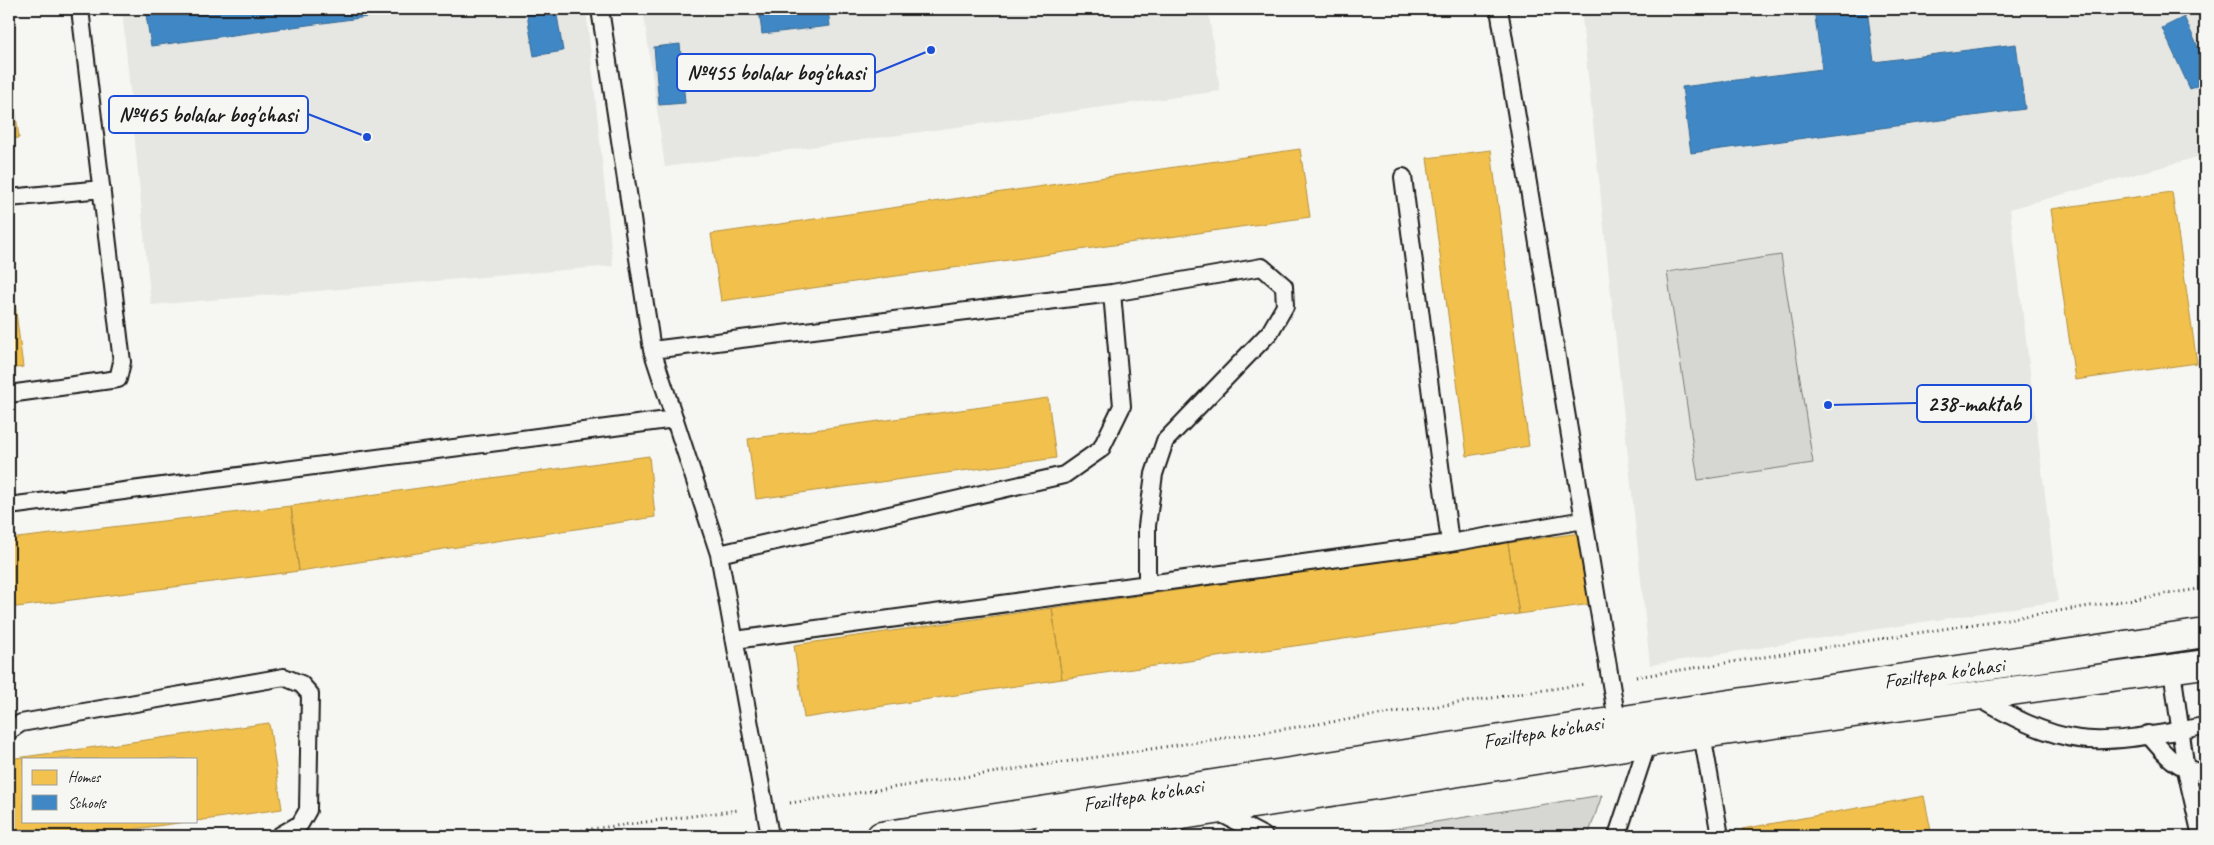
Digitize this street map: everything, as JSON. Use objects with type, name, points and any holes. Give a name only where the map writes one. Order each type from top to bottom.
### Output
[{"type":"main road","name":"Foziltepa ko'chasi","points":[[882,836],[1617,721],[2205,634]]},
{"type":"main road","name":"Foziltepa ko'chasi","points":[[1047,836],[1127,830],[1214,810],[1648,742],[2205,664]]},
{"type":"lane","points":[[9,394],[118,379],[122,362],[80,9]]},
{"type":"lane","points":[[600,9],[652,350],[719,554],[770,836]]},
{"type":"lane","points":[[1499,9],[1617,721]]},
{"type":"lane","points":[[1403,177],[1450,543]]},
{"type":"lane","points":[[9,198],[102,189]]},
{"type":"lane","points":[[652,350],[1112,293],[1262,268],[1284,286],[1285,306],[1270,332],[1165,441],[1154,474],[1147,526],[1147,584]]},
{"type":"lane","points":[[719,554],[1064,475],[1101,448],[1122,406],[1112,293]]},
{"type":"lane","points":[[9,506],[675,419]]},
{"type":"lane","points":[[735,640],[1450,543],[1584,520]]},
{"type":"lane","points":[[2172,670],[2186,770],[2200,836]]},
{"type":"lane","points":[[9,731],[21,723],[284,676],[301,684],[310,694],[308,810],[300,824],[279,836]]},
{"type":"lane","points":[[1977,697],[2014,719],[2078,739],[2104,740],[2205,726]]},
{"type":"lane","points":[[1702,734],[1720,836]]},
{"type":"lane","points":[[2148,734],[2167,757],[2186,770],[2205,773]]},
{"type":"lane","points":[[1617,836],[1648,742]]},
{"type":"lane","points":[[1214,810],[1264,836]]},
{"type":"path","points":[[536,836],[764,806],[1611,680],[2205,588]]},
{"type":"shaded area","points":[[122,9],[586,9],[613,266],[151,305]]},
{"type":"shaded area","points":[[643,9],[1208,9],[1220,91],[665,167]]},
{"type":"shaded area","points":[[1581,9],[2205,9],[2205,155],[2010,209],[2058,601],[1650,665]]},
{"type":"shaded area","points":[[1781,255],[1813,463],[1698,480],[1667,272]]},
{"type":"shaded area","points":[[1602,795],[1588,836],[1363,836],[1361,834]]},
{"type":"building: Homes","points":[[9,78],[11,78],[19,138],[9,139]]},
{"type":"building: Homes","points":[[1300,149],[1310,217],[721,301],[711,234]]},
{"type":"building: Homes","points":[[1491,150],[1529,446],[1467,456],[1427,158]]},
{"type":"building: Homes","points":[[2172,192],[2197,363],[2075,380],[2051,209]]},
{"type":"building: Homes","points":[[15,304],[23,367],[9,369],[9,305]]},
{"type":"building: Homes","points":[[1048,398],[1056,458],[756,499],[748,439]]},
{"type":"building: Homes","points":[[649,456],[655,517],[299,571],[291,506]]},
{"type":"building: Homes","points":[[291,506],[299,571],[9,608],[9,539]]},
{"type":"building: Homes","points":[[1580,533],[1591,604],[1519,614],[1508,543]]},
{"type":"building: Homes","points":[[1508,543],[1519,614],[1062,679],[1052,608]]},
{"type":"building: Homes","points":[[1052,608],[1062,679],[804,718],[794,645]]},
{"type":"building: Homes","points":[[269,723],[282,809],[198,821],[198,758],[22,758],[22,822],[186,822],[84,836],[9,836],[9,759]]},
{"type":"building: Homes","points":[[1924,796],[1932,836],[1744,836],[1742,829]]},
{"type":"building: Schools","points":[[145,9],[427,9],[151,46]]},
{"type":"building: Schools","points":[[526,9],[556,9],[563,51],[534,56]]},
{"type":"building: Schools","points":[[759,9],[828,9],[830,26],[762,34]]},
{"type":"building: Schools","points":[[1814,9],[1867,9],[1874,62],[2016,44],[2025,109],[1691,153],[1682,87],[1822,69]]},
{"type":"building: Schools","points":[[2184,17],[2205,62],[2205,82],[2190,89],[2162,28]]},
{"type":"building: Schools","points":[[680,44],[685,103],[659,105],[654,47]]},
{"type":"place","name":"№455 bolalar bog'chasi","points":[[931,50]]},
{"type":"place","name":"№465 bolalar bog'chasi","points":[[367,137]]},
{"type":"place","name":"238-maktab","points":[[1828,405]]}]
